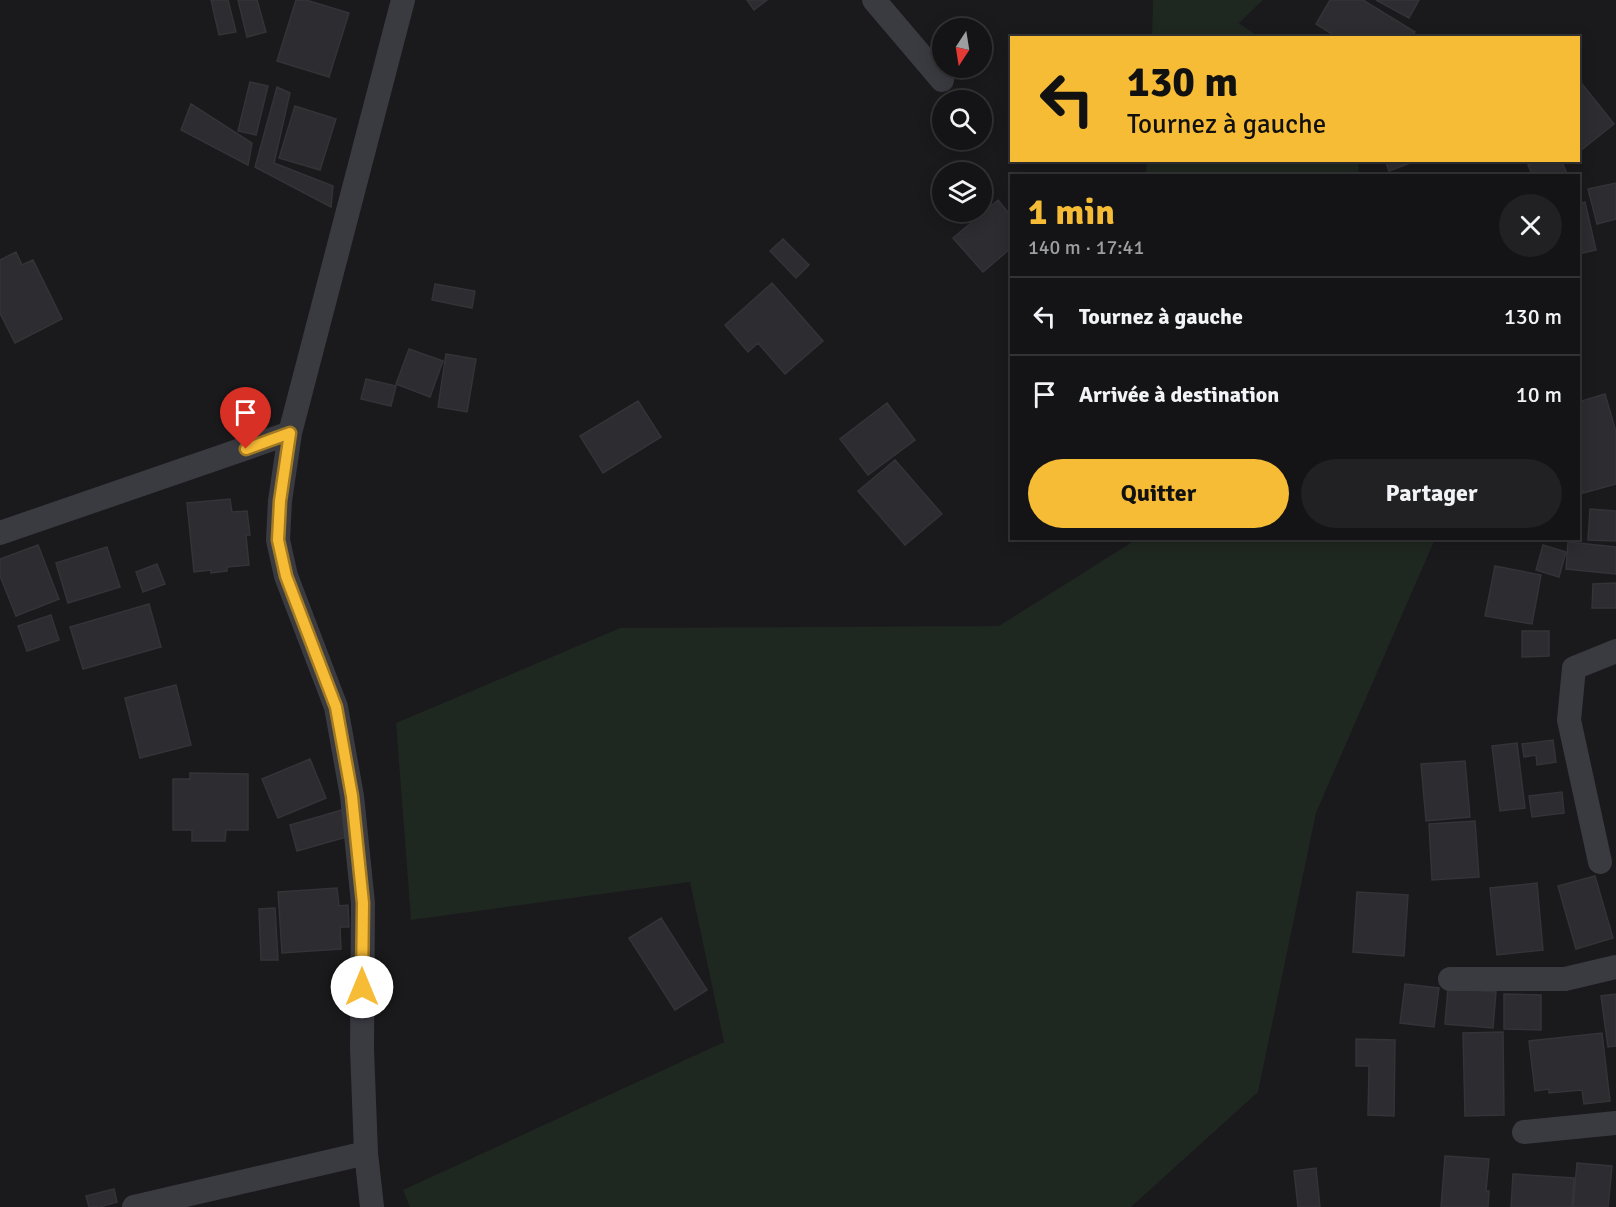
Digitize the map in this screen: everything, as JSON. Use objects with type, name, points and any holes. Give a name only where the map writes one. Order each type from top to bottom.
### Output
[{"type":"street","points":[[372,1207],[366,1153],[362,1049],[363,903],[352,796],[336,707],[286,576],[278,540],[280,501],[290,433],[403,0]]},
{"type":"street","points":[[874,0],[942,80]]},
{"type":"street","points":[[0,533],[290,433]]},
{"type":"street","points":[[1599,862],[1569,720],[1574,668],[1616,651]]},
{"type":"street","points":[[1450,979],[1564,979],[1616,967]]},
{"type":"street","points":[[1524,1132],[1616,1124]]},
{"type":"street","points":[[134,1207],[366,1153]]},
{"type":"shaded area","points":[[1153,0],[1263,0],[1239,23],[1258,36],[1152,36]]},
{"type":"shaded area","points":[[1147,162],[1358,162],[1359,174],[1146,174]]},
{"type":"shaded area","points":[[1135,540],[1435,540],[1316,813],[1258,1092],[1131,1207],[410,1207],[403,1190],[724,1042],[690,882],[411,920],[396,723],[620,628],[999,626]]},
{"type":"building","points":[[211,0],[228,0],[236,32],[219,35]]},
{"type":"building","points":[[238,0],[257,0],[266,32],[247,37]]},
{"type":"building","points":[[296,0],[306,0],[349,13],[329,77],[277,61]]},
{"type":"building","points":[[747,0],[767,0],[754,10]]},
{"type":"building","points":[[1330,0],[1363,0],[1415,32],[1412,36],[1335,36],[1316,24]]},
{"type":"building","points":[[1376,0],[1419,0],[1409,18]]},
{"type":"building","points":[[250,82],[268,86],[256,135],[238,131]]},
{"type":"building","points":[[1580,82],[1614,124],[1580,151]]},
{"type":"building","points":[[277,87],[290,93],[274,163],[333,186],[331,207],[255,167]]},
{"type":"building","points":[[191,104],[252,143],[248,165],[181,130]]},
{"type":"building","points":[[295,106],[336,119],[320,170],[279,158]]},
{"type":"building","points":[[1386,162],[1413,162],[1389,171]]},
{"type":"building","points":[[1534,162],[1562,162],[1567,174],[1532,174],[1528,165]]},
{"type":"building","points":[[1616,183],[1616,219],[1597,224],[1588,189]]},
{"type":"building","points":[[998,200],[1010,215],[1010,249],[983,272],[953,238],[972,222],[992,222],[992,205]]},
{"type":"building","points":[[1585,202],[1596,250],[1580,254],[1580,203]]},
{"type":"building","points":[[783,239],[809,265],[796,278],[770,251]]},
{"type":"building","points":[[16,252],[22,265],[33,260],[62,319],[15,343],[0,313],[0,260]]},
{"type":"building","points":[[772,283],[823,341],[785,374],[758,343],[748,352],[725,325]]},
{"type":"building","points":[[435,284],[475,291],[472,308],[432,300]]},
{"type":"building","points":[[409,349],[443,361],[430,397],[396,384]]},
{"type":"building","points":[[446,354],[476,359],[467,412],[438,407]]},
{"type":"building","points":[[366,379],[396,386],[391,406],[361,399]]},
{"type":"building","points":[[1605,394],[1616,432],[1616,484],[1583,493],[1580,483],[1580,401]]},
{"type":"building","points":[[638,401],[661,437],[603,473],[580,436]]},
{"type":"building","points":[[887,403],[915,440],[868,475],[840,439]]},
{"type":"building","points":[[895,460],[942,514],[905,545],[858,491]]},
{"type":"building","points":[[230,499],[232,512],[247,511],[250,535],[246,535],[249,565],[227,567],[227,571],[194,572],[187,503]]},
{"type":"building","points":[[1590,509],[1616,511],[1616,541],[1588,540]]},
{"type":"building","points":[[1568,542],[1616,547],[1616,574],[1566,569]]},
{"type":"building","points":[[38,545],[59,599],[16,616],[0,576],[0,559]]},
{"type":"building","points":[[1543,545],[1566,552],[1559,577],[1536,570]]},
{"type":"building","points":[[107,547],[120,587],[68,603],[56,563]]},
{"type":"building","points":[[157,564],[165,584],[143,592],[136,572]]},
{"type":"building","points":[[1495,566],[1541,575],[1532,624],[1485,616]]},
{"type":"building","points":[[1616,583],[1616,608],[1592,608],[1593,584]]},
{"type":"building","points":[[149,604],[161,647],[83,669],[70,627]]},
{"type":"building","points":[[51,615],[59,640],[27,651],[18,626]]},
{"type":"building","points":[[1522,631],[1549,631],[1549,656],[1522,657]]},
{"type":"building","points":[[176,685],[191,745],[140,758],[125,698]]},
{"type":"building","points":[[1553,740],[1556,762],[1537,765],[1536,755],[1524,757],[1522,744]]},
{"type":"building","points":[[1517,743],[1525,808],[1500,811],[1492,746]]},
{"type":"building","points":[[310,759],[326,798],[278,818],[262,779]]},
{"type":"building","points":[[1465,761],[1470,817],[1426,821],[1421,764]]},
{"type":"building","points":[[190,773],[248,774],[248,830],[226,830],[225,841],[192,841],[192,830],[173,830],[173,779],[190,779]]},
{"type":"building","points":[[1562,792],[1564,813],[1532,817],[1529,796]]},
{"type":"building","points":[[342,810],[350,836],[297,851],[290,825]]},
{"type":"building","points":[[1475,821],[1479,877],[1432,880],[1429,824]]},
{"type":"building","points":[[1595,876],[1613,938],[1576,949],[1558,886]]},
{"type":"building","points":[[1537,883],[1543,950],[1497,955],[1490,888]]},
{"type":"building","points":[[337,888],[339,906],[348,905],[349,927],[340,927],[341,949],[282,953],[278,892]]},
{"type":"building","points":[[1357,892],[1408,895],[1404,956],[1353,952]]},
{"type":"building","points":[[275,908],[278,960],[261,960],[259,909]]},
{"type":"building","points":[[661,918],[707,990],[675,1010],[629,938]]},
{"type":"building","points":[[1405,984],[1439,988],[1434,1027],[1400,1023]]},
{"type":"building","points":[[1448,988],[1496,992],[1493,1028],[1445,1024]]},
{"type":"building","points":[[1504,994],[1541,995],[1541,1030],[1504,1029]]},
{"type":"building","points":[[1616,994],[1616,1046],[1608,1047],[1601,996]]},
{"type":"building","points":[[1503,1032],[1504,1115],[1465,1116],[1463,1033]]},
{"type":"building","points":[[1602,1033],[1610,1101],[1584,1104],[1582,1090],[1549,1093],[1549,1089],[1535,1091],[1529,1041]]},
{"type":"building","points":[[1356,1039],[1395,1040],[1394,1116],[1368,1115],[1369,1066],[1356,1066]]},
{"type":"building","points":[[1445,1156],[1489,1159],[1486,1191],[1489,1191],[1488,1207],[1441,1207]]},
{"type":"building","points":[[1577,1163],[1612,1166],[1608,1207],[1573,1207]]},
{"type":"building","points":[[1316,1168],[1320,1207],[1298,1207],[1294,1171]]},
{"type":"building","points":[[1513,1174],[1574,1178],[1572,1207],[1511,1207]]},
{"type":"building","points":[[114,1189],[117,1202],[100,1207],[89,1207],[86,1196]]},
{"type":"route","points":[[246,449],[290,433],[280,501],[278,540],[286,576],[336,707],[352,796],[363,903],[362,987]]}]
